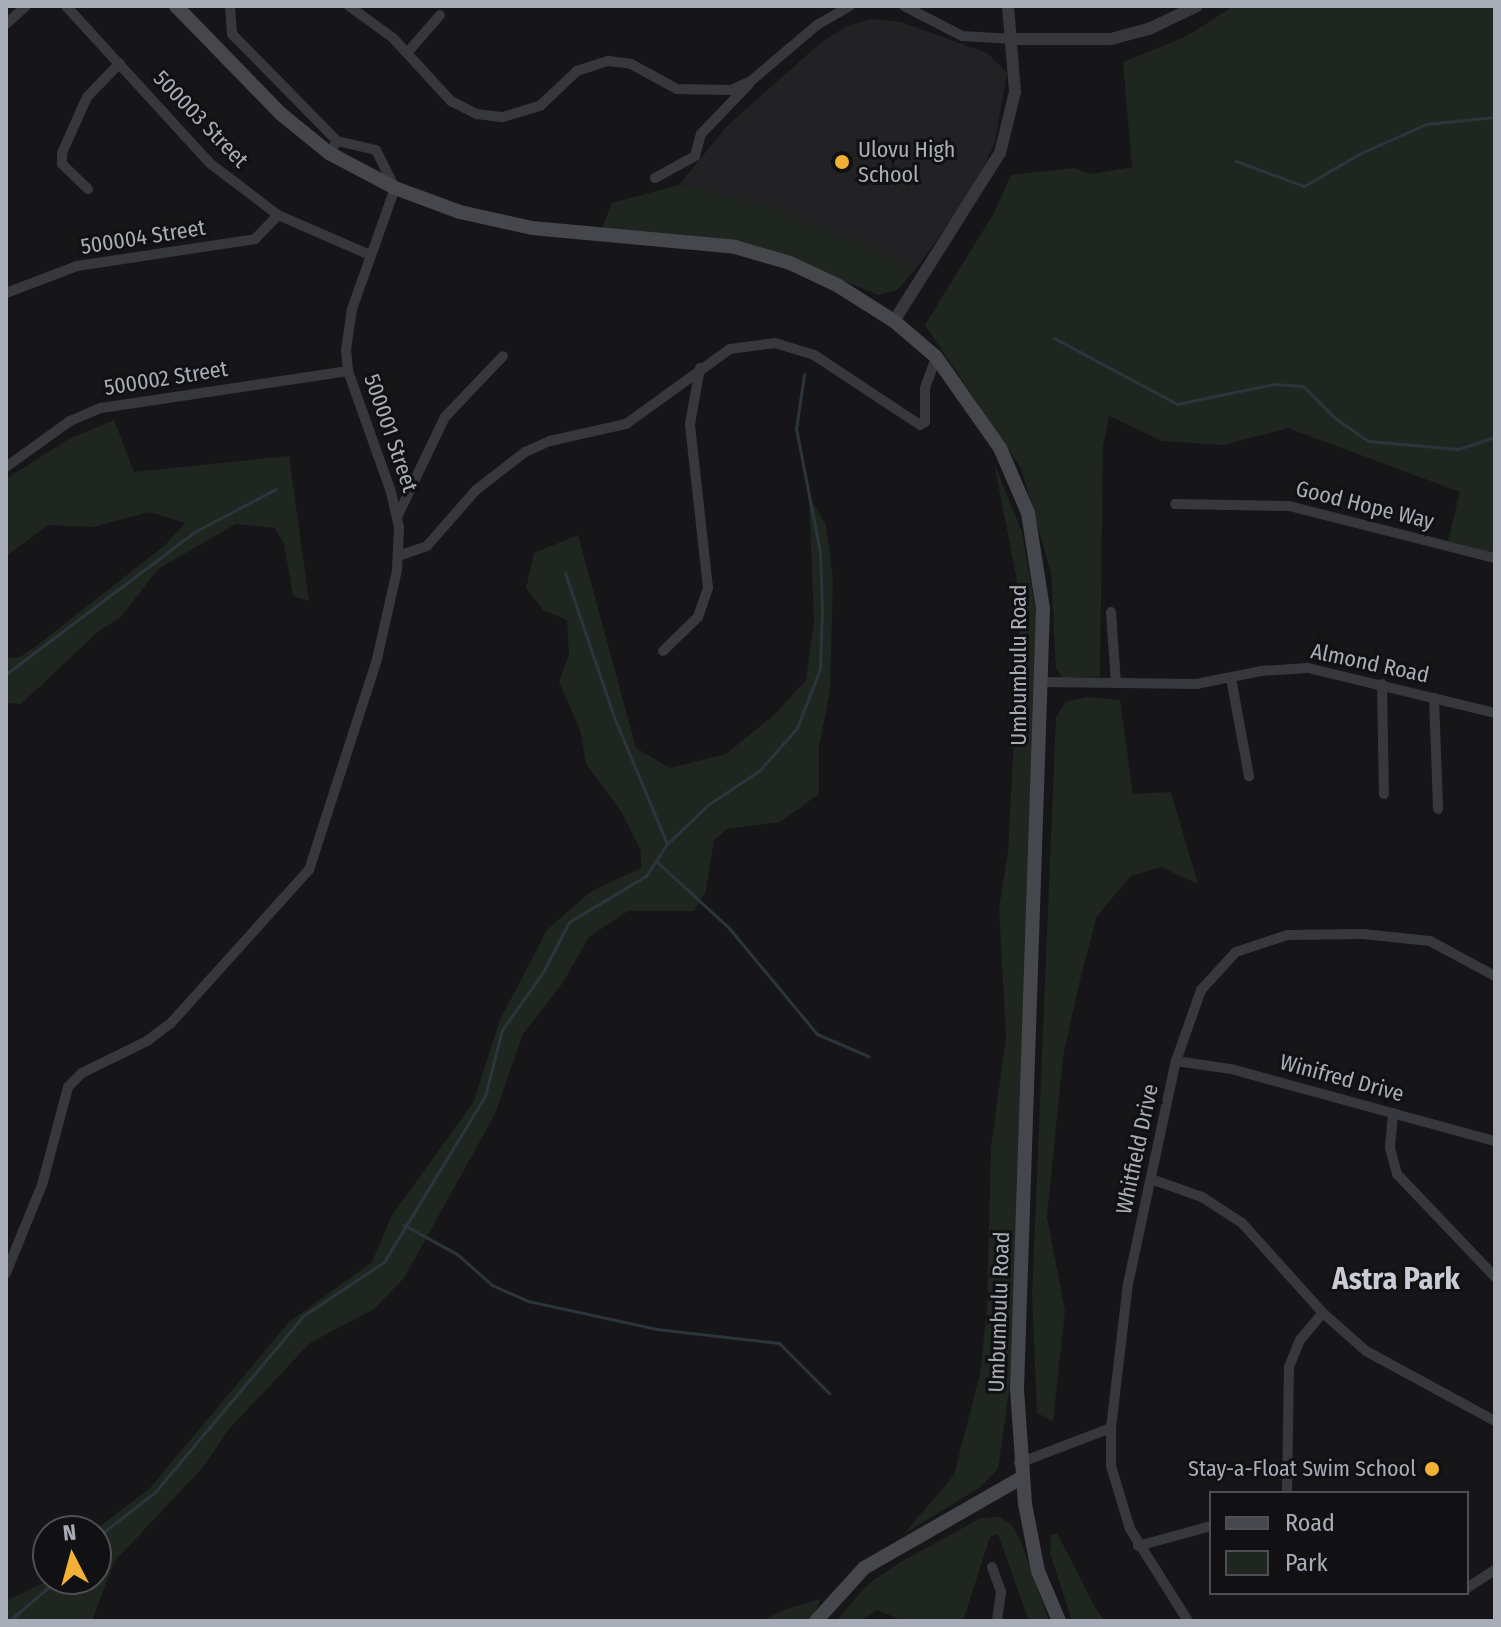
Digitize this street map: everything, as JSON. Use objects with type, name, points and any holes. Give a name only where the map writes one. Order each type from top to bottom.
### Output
[{"type":"main road","name":"Umbumbulu Road","points":[[176,6],[280,113],[395,188],[507,223],[705,243],[769,256],[837,285],[894,321],[936,357],[1000,448],[1028,513],[1041,569],[1044,682],[1017,1389],[1020,1470],[1038,1571],[1059,1621]]},
{"type":"main road","points":[[816,1621],[829,1601],[864,1568],[1020,1470]]},
{"type":"street","points":[[6,24],[26,6]]},
{"type":"street","name":"500003 Street","points":[[66,6],[211,164],[278,215],[370,255]]},
{"type":"street","points":[[230,6],[232,34],[333,147],[376,150],[395,188]]},
{"type":"street","points":[[349,6],[381,27],[451,101],[488,116],[530,111],[577,71],[596,63],[631,64],[677,89],[699,94],[731,90],[751,81]]},
{"type":"street","points":[[655,178],[695,156],[704,130],[737,102],[751,81],[817,25],[850,6]]},
{"type":"street","points":[[904,6],[962,36],[1014,39],[1111,39],[1149,29],[1197,6]]},
{"type":"street","points":[[894,321],[1000,153],[1015,92],[1014,39],[1008,6]]},
{"type":"street","points":[[407,53],[440,15]]},
{"type":"street","points":[[88,189],[62,164],[62,153],[82,104],[120,63]]},
{"type":"street","name":"500001 Street","points":[[6,1273],[42,1185],[68,1087],[82,1073],[147,1041],[171,1023],[309,870],[391,603],[398,556],[397,517],[348,371],[352,309],[395,188]]},
{"type":"street","name":"500004 Street","points":[[6,293],[77,266],[255,239],[278,215]]},
{"type":"street","points":[[398,556],[427,546],[476,490],[525,452],[550,441],[626,424],[700,368],[744,345],[790,346],[837,369],[920,425],[925,422],[925,388],[936,357]]},
{"type":"street","points":[[397,517],[445,417],[503,356]]},
{"type":"street","points":[[663,651],[698,617],[708,588],[690,424],[700,368]]},
{"type":"street","name":"500002 Street","points":[[6,467],[70,421],[101,408],[348,371]]},
{"type":"street","name":"Good Hope Way","points":[[1175,504],[1289,506],[1495,558]]},
{"type":"street","points":[[1111,612],[1116,683]]},
{"type":"street","name":"Almond Road","points":[[1044,682],[1188,685],[1308,668],[1495,713]]},
{"type":"street","points":[[1231,678],[1249,776]]},
{"type":"street","points":[[1382,684],[1384,794]]},
{"type":"street","points":[[1434,698],[1438,809]]},
{"type":"street","name":"Whitfield Drive","points":[[1188,1621],[1138,1546],[1114,1483],[1111,1428],[1120,1326],[1176,1061],[1201,990],[1236,952],[1268,938],[1401,936],[1460,954],[1495,976]]},
{"type":"street","name":"Winifred Drive","points":[[1176,1061],[1231,1069],[1495,1141]]},
{"type":"street","points":[[1393,1113],[1390,1148],[1397,1174],[1495,1277]]},
{"type":"street","points":[[1151,1179],[1202,1197],[1242,1223],[1323,1313],[1366,1351],[1495,1421]]},
{"type":"street","points":[[1287,1491],[1289,1367],[1300,1340],[1323,1313]]},
{"type":"street","points":[[1020,1470],[1111,1428]]},
{"type":"street","points":[[1138,1546],[1209,1527]]},
{"type":"street","points":[[992,1567],[1001,1592],[997,1621]]},
{"type":"street","points":[[1469,1587],[1495,1570]]},
{"type":"shaded area","name":"Ulovu High School","points":[[872,19],[901,22],[987,53],[1007,73],[995,142],[977,182],[917,268],[784,212],[679,185],[727,126],[818,45],[846,26]]},
{"type":"green space","points":[[1234,6],[1495,6],[1495,553],[1448,541],[1460,492],[1288,428],[1223,445],[1162,441],[1109,416],[1103,446],[1100,676],[1063,678],[1056,669],[1051,573],[1021,468],[925,325],[994,213],[1011,175],[1074,168],[1091,174],[1132,167],[1123,62],[1185,37]]},
{"type":"green space","points":[[679,185],[782,211],[917,268],[897,290],[878,295],[801,263],[602,228],[612,203]]},
{"type":"green space","points":[[114,420],[134,472],[289,456],[309,601],[293,596],[284,544],[275,528],[236,524],[158,569],[120,618],[100,630],[21,704],[6,703],[6,658],[20,657],[39,644],[165,545],[185,523],[149,512],[93,527],[48,525],[6,556],[6,479],[67,440]]},
{"type":"green space","points":[[994,463],[1022,532],[1039,630],[1011,1377],[998,1469],[979,1488],[904,1534],[954,1475],[980,1374],[987,1309],[991,1148],[1006,1035],[999,908],[1008,853],[1021,601]]},
{"type":"green space","points":[[809,496],[826,525],[833,580],[830,690],[819,747],[819,794],[780,822],[727,829],[714,840],[706,891],[694,911],[628,911],[589,937],[562,984],[523,1034],[495,1114],[404,1278],[374,1309],[310,1343],[228,1430],[204,1466],[112,1567],[112,1517],[150,1488],[289,1322],[372,1262],[392,1215],[473,1103],[500,1020],[547,930],[590,892],[641,868],[641,851],[621,811],[586,764],[580,730],[559,682],[569,655],[567,620],[544,611],[526,588],[534,553],[578,535],[636,748],[670,768],[726,754],[774,715],[806,680],[814,621]]},
{"type":"green space","points":[[1087,697],[1120,700],[1133,794],[1171,792],[1198,884],[1161,867],[1131,876],[1097,916],[1063,1057],[1047,1217],[1065,1311],[1053,1421],[1037,1413],[1032,1295],[1056,718],[1065,702]]},
{"type":"green space","points":[[999,1517],[1012,1525],[1021,1542],[1049,1621],[1029,1621],[998,1534],[990,1537],[963,1621],[904,1621],[877,1610],[860,1621],[836,1621],[867,1585],[899,1563],[981,1518]]},
{"type":"green space","points":[[1057,1533],[1104,1621],[1072,1621],[1050,1553],[1051,1535]]},
{"type":"green space","points":[[32,1588],[32,1595],[102,1595],[92,1621],[6,1621],[6,1601]]},
{"type":"green space","points":[[821,1599],[811,1621],[762,1621],[786,1609]]},
{"type":"waterway","points":[[1236,161],[1304,186],[1361,153],[1426,124],[1495,117]]},
{"type":"waterway","points":[[1054,338],[1177,404],[1274,384],[1303,386],[1335,418],[1368,441],[1458,449],[1495,437]]},
{"type":"waterway","points":[[112,1526],[155,1492],[303,1316],[384,1262],[485,1096],[502,1030],[543,972],[569,922],[646,876],[667,844],[709,804],[760,770],[797,728],[820,669],[822,610],[820,552],[796,429],[804,375]]},
{"type":"waterway","points":[[6,674],[196,531],[276,489]]},
{"type":"waterway","points":[[565,573],[614,717],[667,844]]},
{"type":"waterway","points":[[656,861],[729,928],[817,1034],[868,1056]]},
{"type":"waterway","points":[[404,1225],[457,1254],[492,1285],[528,1301],[656,1329],[779,1343],[829,1393]]},
{"type":"waterway","points":[[9,1621],[39,1595]]},
{"type":"place","name":"Ulovu High School","points":[[842,162]]},
{"type":"place","name":"Stay-a-Float Swim School","points":[[1432,1469]]},
{"type":"district","name":"Astra Park","points":[[1396,1279]]}]
